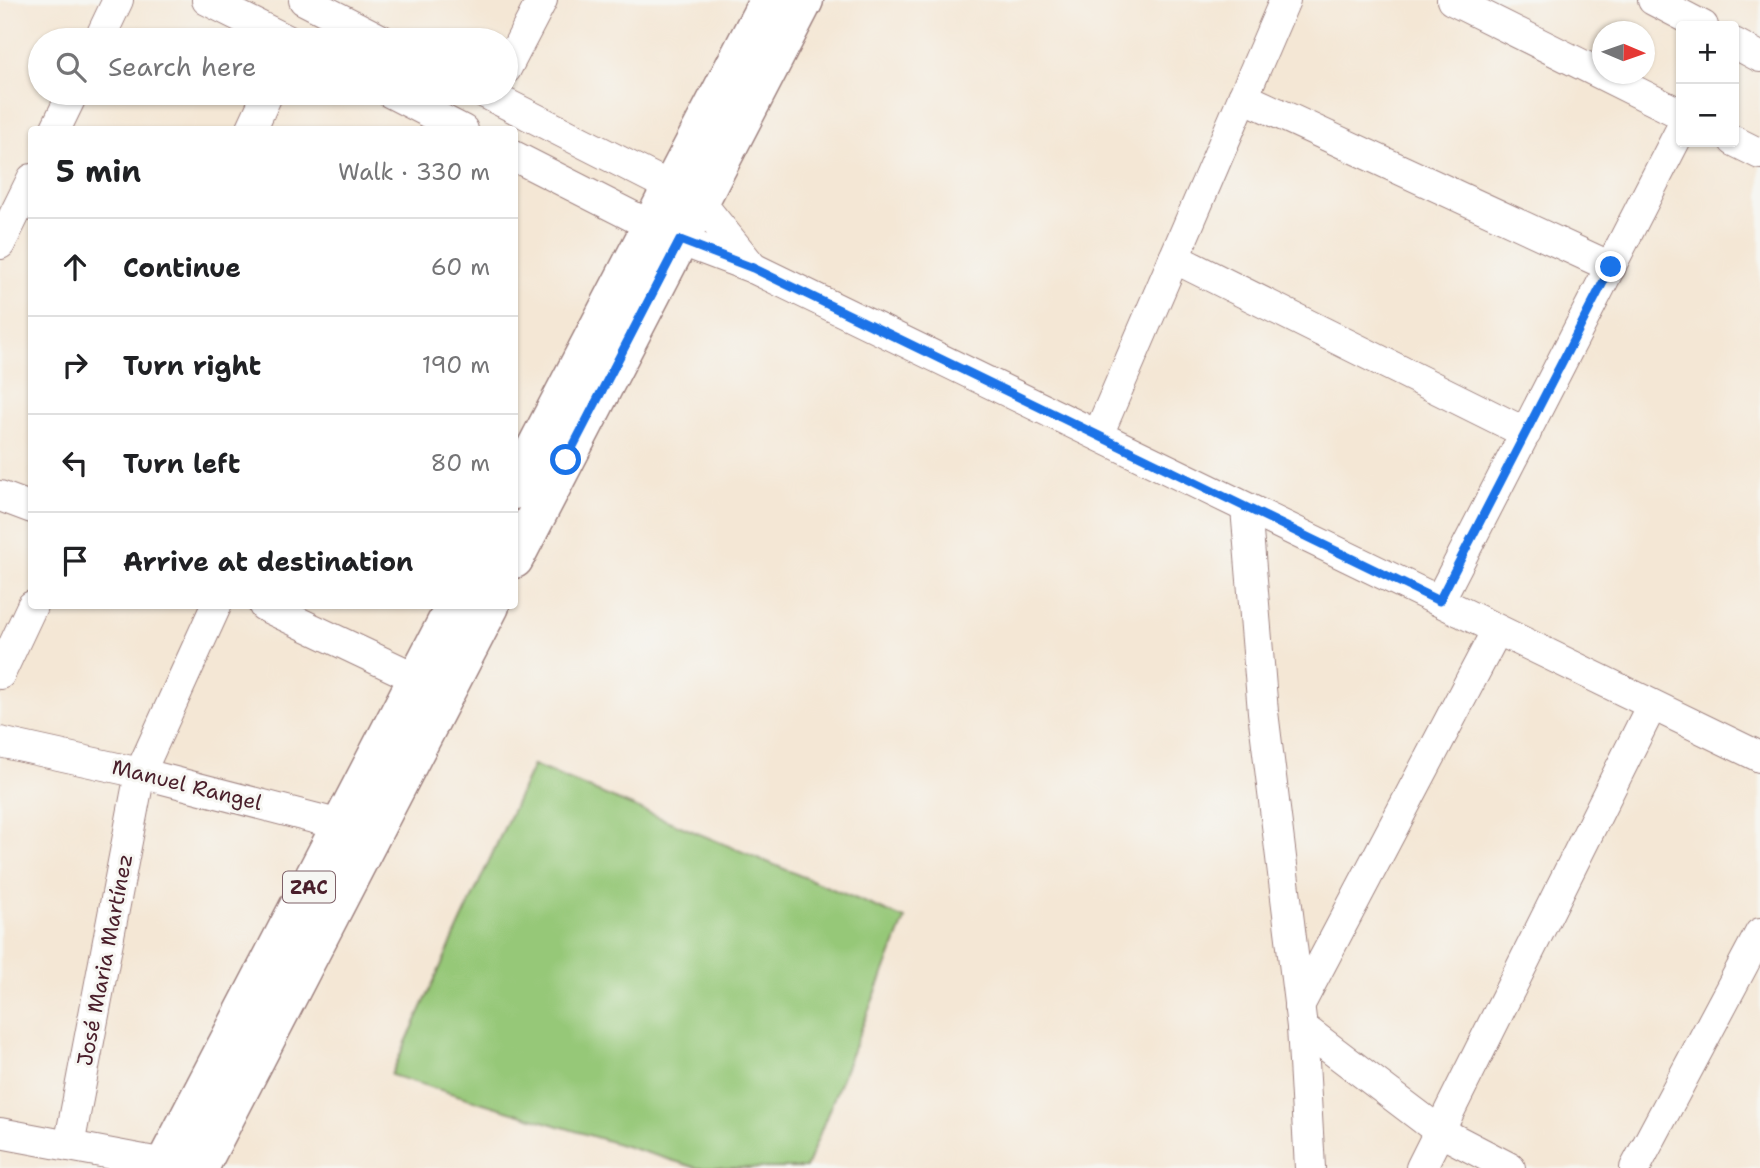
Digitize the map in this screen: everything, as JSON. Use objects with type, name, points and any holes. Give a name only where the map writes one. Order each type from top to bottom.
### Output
[{"type":"main road","points":[[518,548],[552,453],[685,195],[769,0]]},
{"type":"main road","points":[[685,195],[804,0]]},
{"type":"main road","points":[[518,486],[552,453]]},
{"type":"main road","name":"ZAC","points":[[432,684],[453,609]]},
{"type":"main road","name":"ZAC","points":[[186,1167],[432,684],[489,609]]},
{"type":"street","points":[[105,28],[118,0]]},
{"type":"street","points":[[207,0],[263,28]]},
{"type":"street","points":[[518,46],[542,0]]},
{"type":"street","points":[[1098,435],[1285,0]]},
{"type":"street","points":[[1452,0],[1676,112]]},
{"type":"street","points":[[1653,0],[1693,21]]},
{"type":"street","points":[[297,28],[307,2],[358,28]]},
{"type":"street","points":[[1739,46],[1760,57]]},
{"type":"street","points":[[1243,97],[1611,267]]},
{"type":"street","points":[[57,126],[67,105]]},
{"type":"street","points":[[253,126],[262,105]]},
{"type":"street","points":[[412,105],[449,126],[476,105]]},
{"type":"street","points":[[511,105],[685,195],[753,268]]},
{"type":"street","points":[[553,176],[568,135]]},
{"type":"street","points":[[1439,601],[1676,139]]},
{"type":"street","points":[[1739,144],[1760,154]]},
{"type":"street","points":[[518,158],[666,233],[753,268],[1760,757]]},
{"type":"street","points":[[0,244],[28,187]]},
{"type":"street","points":[[1174,258],[1526,433]]},
{"type":"street","points":[[0,496],[28,506]]},
{"type":"street","points":[[1246,508],[1263,712],[1301,1017],[1310,1168]]},
{"type":"street","points":[[0,674],[31,609]]},
{"type":"street","name":"José Maria Martínez","points":[[69,1146],[140,773],[215,609]]},
{"type":"street","points":[[270,609],[432,684]]},
{"type":"street","points":[[1301,1017],[1497,629]]},
{"type":"street","points":[[1421,1168],[1651,705]]},
{"type":"street","name":"Manuel Rangel","points":[[0,742],[140,773],[357,829]]},
{"type":"street","points":[[1635,1168],[1760,933]]},
{"type":"street","points":[[1301,1017],[1439,1131],[1510,1168]]},
{"type":"street","points":[[0,1133],[186,1167]]},
{"type":"green space","points":[[533,765],[905,919],[806,1168],[697,1168],[391,1075]]},
{"type":"route","points":[[566,460],[680,240],[753,268],[1439,601],[1611,267]]}]
